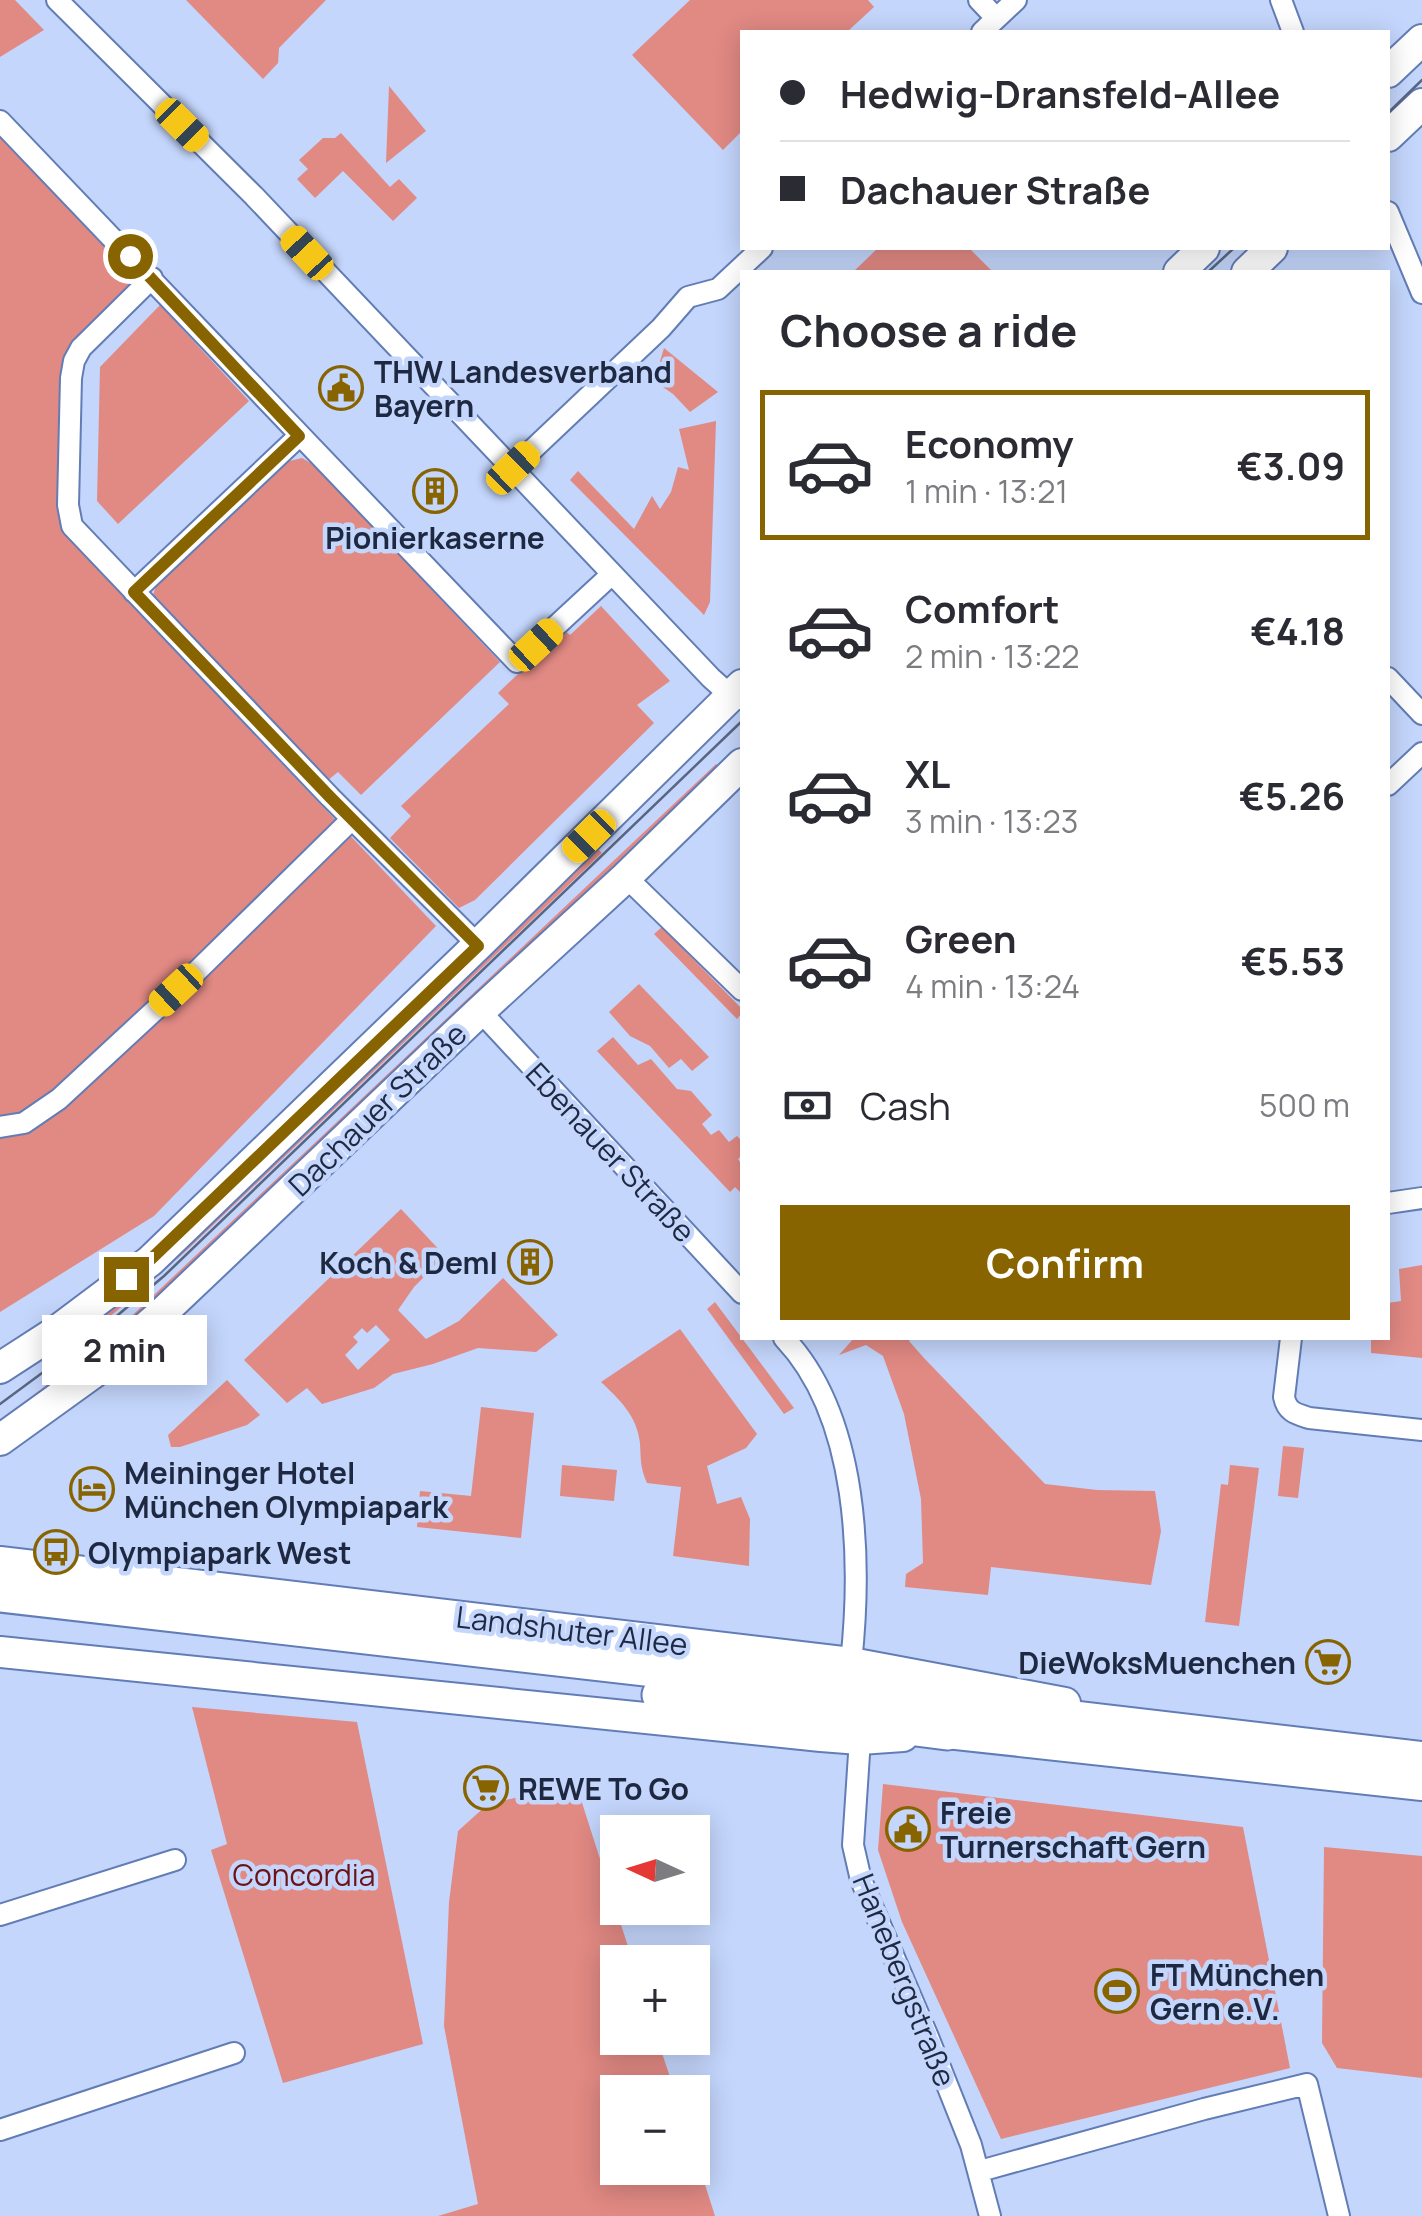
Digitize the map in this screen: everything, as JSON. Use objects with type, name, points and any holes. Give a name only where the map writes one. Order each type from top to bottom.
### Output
[{"type":"highway","name":"Landshuter Allee","points":[[5,1568],[949,1718]]},
{"type":"highway","name":"Landshuter Allee","points":[[0,1618],[660,1695],[949,1718]]},
{"type":"main road","points":[[1390,70],[1422,40]]},
{"type":"main road","points":[[1390,134],[1422,104]]},
{"type":"main road","points":[[1181,270],[1202,250]]},
{"type":"main road","points":[[1249,270],[1270,250]]},
{"type":"main road","name":"Dachauer Straße","points":[[0,1368],[54,1333],[150,1260],[738,693]]},
{"type":"main road","name":"Dachauer Straße","points":[[0,1440],[93,1373],[157,1318],[740,766]]},
{"type":"main road","points":[[0,1453],[28,1420]]},
{"type":"main road","name":"Landshuter Allee","points":[[5,1568],[851,1663],[1108,1711],[1140,1724]]},
{"type":"main road","name":"Landshuter Allee","points":[[0,1652],[860,1738],[949,1718],[1140,1724],[1422,1758]]},
{"type":"main road","name":"Landshuter Allee","points":[[949,1718],[1422,1784]]},
{"type":"street","points":[[57,0],[254,196],[611,575],[738,693]]},
{"type":"street","points":[[980,0],[989,25],[1016,0]]},
{"type":"street","points":[[1281,0],[1293,30]]},
{"type":"street","points":[[0,121],[517,662],[611,575]]},
{"type":"street","points":[[1390,217],[1422,293]]},
{"type":"street","points":[[513,468],[661,328],[688,297],[718,290],[760,250]]},
{"type":"street","points":[[152,278],[82,348],[74,361],[68,505],[72,526],[478,946]]},
{"type":"street","points":[[134,592],[299,436]]},
{"type":"street","points":[[1390,680],[1422,714]]},
{"type":"street","points":[[1390,783],[1422,753]]},
{"type":"street","points":[[0,1127],[24,1123],[59,1099],[352,819]]},
{"type":"street","points":[[626,877],[740,988]]},
{"type":"street","name":"Ebenauer Straße","points":[[480,1011],[740,1291]]},
{"type":"street","points":[[1390,1203],[1422,1198]]},
{"type":"street","points":[[1291,1340],[1284,1397],[1292,1413],[1422,1430]]},
{"type":"street","points":[[798,1343],[828,1408],[845,1465],[857,1576],[851,1663]]},
{"type":"street","name":"Hanebergstraße","points":[[860,1738],[854,1845],[861,1880],[980,2172],[990,2216]]},
{"type":"street","points":[[0,1916],[175,1860]]},
{"type":"street","points":[[0,2130],[234,2053]]},
{"type":"street","points":[[980,2172],[1307,2084],[1338,2216]]},
{"type":"green space","points":[[0,0],[15,0],[44,30],[0,57]]},
{"type":"green space","points":[[186,0],[326,0],[279,48],[278,63],[263,79]]},
{"type":"green space","points":[[690,0],[868,0],[874,7],[849,30],[740,30],[740,133],[723,150],[632,55]]},
{"type":"green space","points":[[389,86],[426,131],[386,163]]},
{"type":"green space","points":[[0,121],[130,256],[130,300],[81,348],[72,526],[122,595],[436,926],[154,1216],[0,1312]]},
{"type":"green space","points":[[341,133],[390,187],[399,179],[417,198],[393,221],[343,171],[315,198],[297,179],[308,169],[299,160],[323,138],[335,138]]},
{"type":"green space","points":[[876,250],[971,250],[991,270],[855,270]]},
{"type":"green space","points":[[160,305],[249,401],[118,524],[97,501],[100,367]]},
{"type":"green space","points":[[664,348],[718,392],[690,412],[654,381]]},
{"type":"green space","points":[[716,421],[710,602],[704,615],[570,480],[578,471],[634,529],[652,496],[660,509],[671,492],[678,467],[689,470],[679,429]]},
{"type":"green space","points":[[302,458],[314,465],[500,662],[361,795],[338,772],[327,781],[153,595],[157,583],[285,462]]},
{"type":"green space","points":[[601,606],[670,681],[637,705],[654,723],[475,900],[459,908],[390,838],[411,816],[401,806],[509,704],[498,693],[564,630],[570,635]]},
{"type":"green space","points":[[716,764],[719,767],[107,1348],[0,1428],[0,1420],[104,1342]]},
{"type":"green space","points":[[594,845],[602,853],[186,1251],[51,1365],[68,1340]]},
{"type":"green space","points":[[662,927],[740,1007],[737,1019],[654,934]]},
{"type":"green space","points":[[639,984],[709,1057],[692,1071],[681,1059],[669,1068],[650,1046],[630,1036],[609,1012]]},
{"type":"green space","points":[[613,1037],[638,1065],[651,1059],[677,1089],[691,1091],[712,1115],[702,1124],[711,1135],[719,1130],[729,1142],[737,1136],[740,1192],[735,1187],[730,1192],[597,1051]]},
{"type":"green space","points":[[401,1209],[445,1256],[414,1287],[398,1310],[426,1339],[459,1321],[503,1278],[558,1335],[536,1352],[478,1348],[393,1374],[374,1388],[322,1404],[307,1388],[287,1403],[244,1360]],"holes":[[[376,1325],[390,1340],[358,1370],[345,1355],[358,1342],[353,1337],[362,1328],[367,1333]]]},
{"type":"green space","points":[[1422,1265],[1422,1358],[1371,1353],[1371,1340],[1390,1340],[1390,1303],[1401,1301],[1399,1269]]},
{"type":"green space","points":[[715,1302],[794,1408],[784,1414],[707,1309]]},
{"type":"green space","points":[[680,1329],[757,1434],[746,1448],[707,1466],[717,1504],[741,1497],[750,1519],[749,1566],[673,1556],[681,1487],[647,1483],[635,1425],[621,1402],[601,1382]]},
{"type":"green space","points":[[852,1340],[910,1340],[1045,1484],[1155,1491],[1161,1531],[1151,1585],[991,1567],[988,1595],[905,1587],[906,1574],[923,1563],[921,1499],[904,1414],[883,1356],[866,1345],[839,1355]]},
{"type":"green space","points":[[227,1380],[260,1415],[247,1425],[171,1447],[168,1435]]},
{"type":"green space","points":[[481,1407],[534,1413],[521,1538],[417,1527],[420,1491],[471,1496]]},
{"type":"green space","points":[[1283,1446],[1304,1448],[1298,1498],[1278,1496]]},
{"type":"green space","points":[[562,1465],[617,1470],[614,1501],[560,1496]]},
{"type":"green space","points":[[1230,1465],[1259,1468],[1239,1626],[1205,1622],[1221,1484],[1228,1485]]},
{"type":"green space","name":"Concordia","points":[[192,1707],[357,1722],[423,2044],[283,2083],[211,1850],[227,1844]]},
{"type":"green space","points":[[576,1784],[600,1859],[600,1925],[621,1925],[628,1945],[600,1945],[600,2055],[663,2055],[669,2075],[600,2075],[600,2185],[705,2185],[715,2216],[438,2216],[478,2204],[444,2026],[449,1902],[458,1831],[488,1804]]},
{"type":"green space","points":[[883,1784],[1243,1827],[1290,2068],[1001,2139],[902,1922],[878,1850]]},
{"type":"green space","name":"FT München Gern e.V.","points":[[1324,1847],[1422,1856],[1422,2078],[1337,2068],[1322,2043]]},
{"type":"tram line","points":[[1390,111],[1422,80]]},
{"type":"tram line","points":[[1210,270],[1232,250]]},
{"type":"tram line","points":[[0,1404],[99,1331],[164,1276],[740,723]]},
{"type":"place","name":"THW Landesverband Bayern","points":[[341,388]]},
{"type":"place","name":"Pionierkaserne","points":[[435,491]]},
{"type":"place","name":"Koch & Deml","points":[[530,1262]]},
{"type":"place","name":"Meininger Hotel München Olympiapark","points":[[92,1489]]},
{"type":"place","name":"Olympiapark West","points":[[56,1552]]},
{"type":"place","name":"DieWoksMuenchen","points":[[1328,1662]]},
{"type":"place","name":"REWE To Go","points":[[486,1788]]},
{"type":"place","name":"Freie Turnerschaft Gern","points":[[908,1829]]},
{"type":"place","name":"FT München Gern e.V.","points":[[1117,1991]]},
{"type":"route","points":[[126,1279],[478,946],[134,592],[299,436],[130,256]]}]
